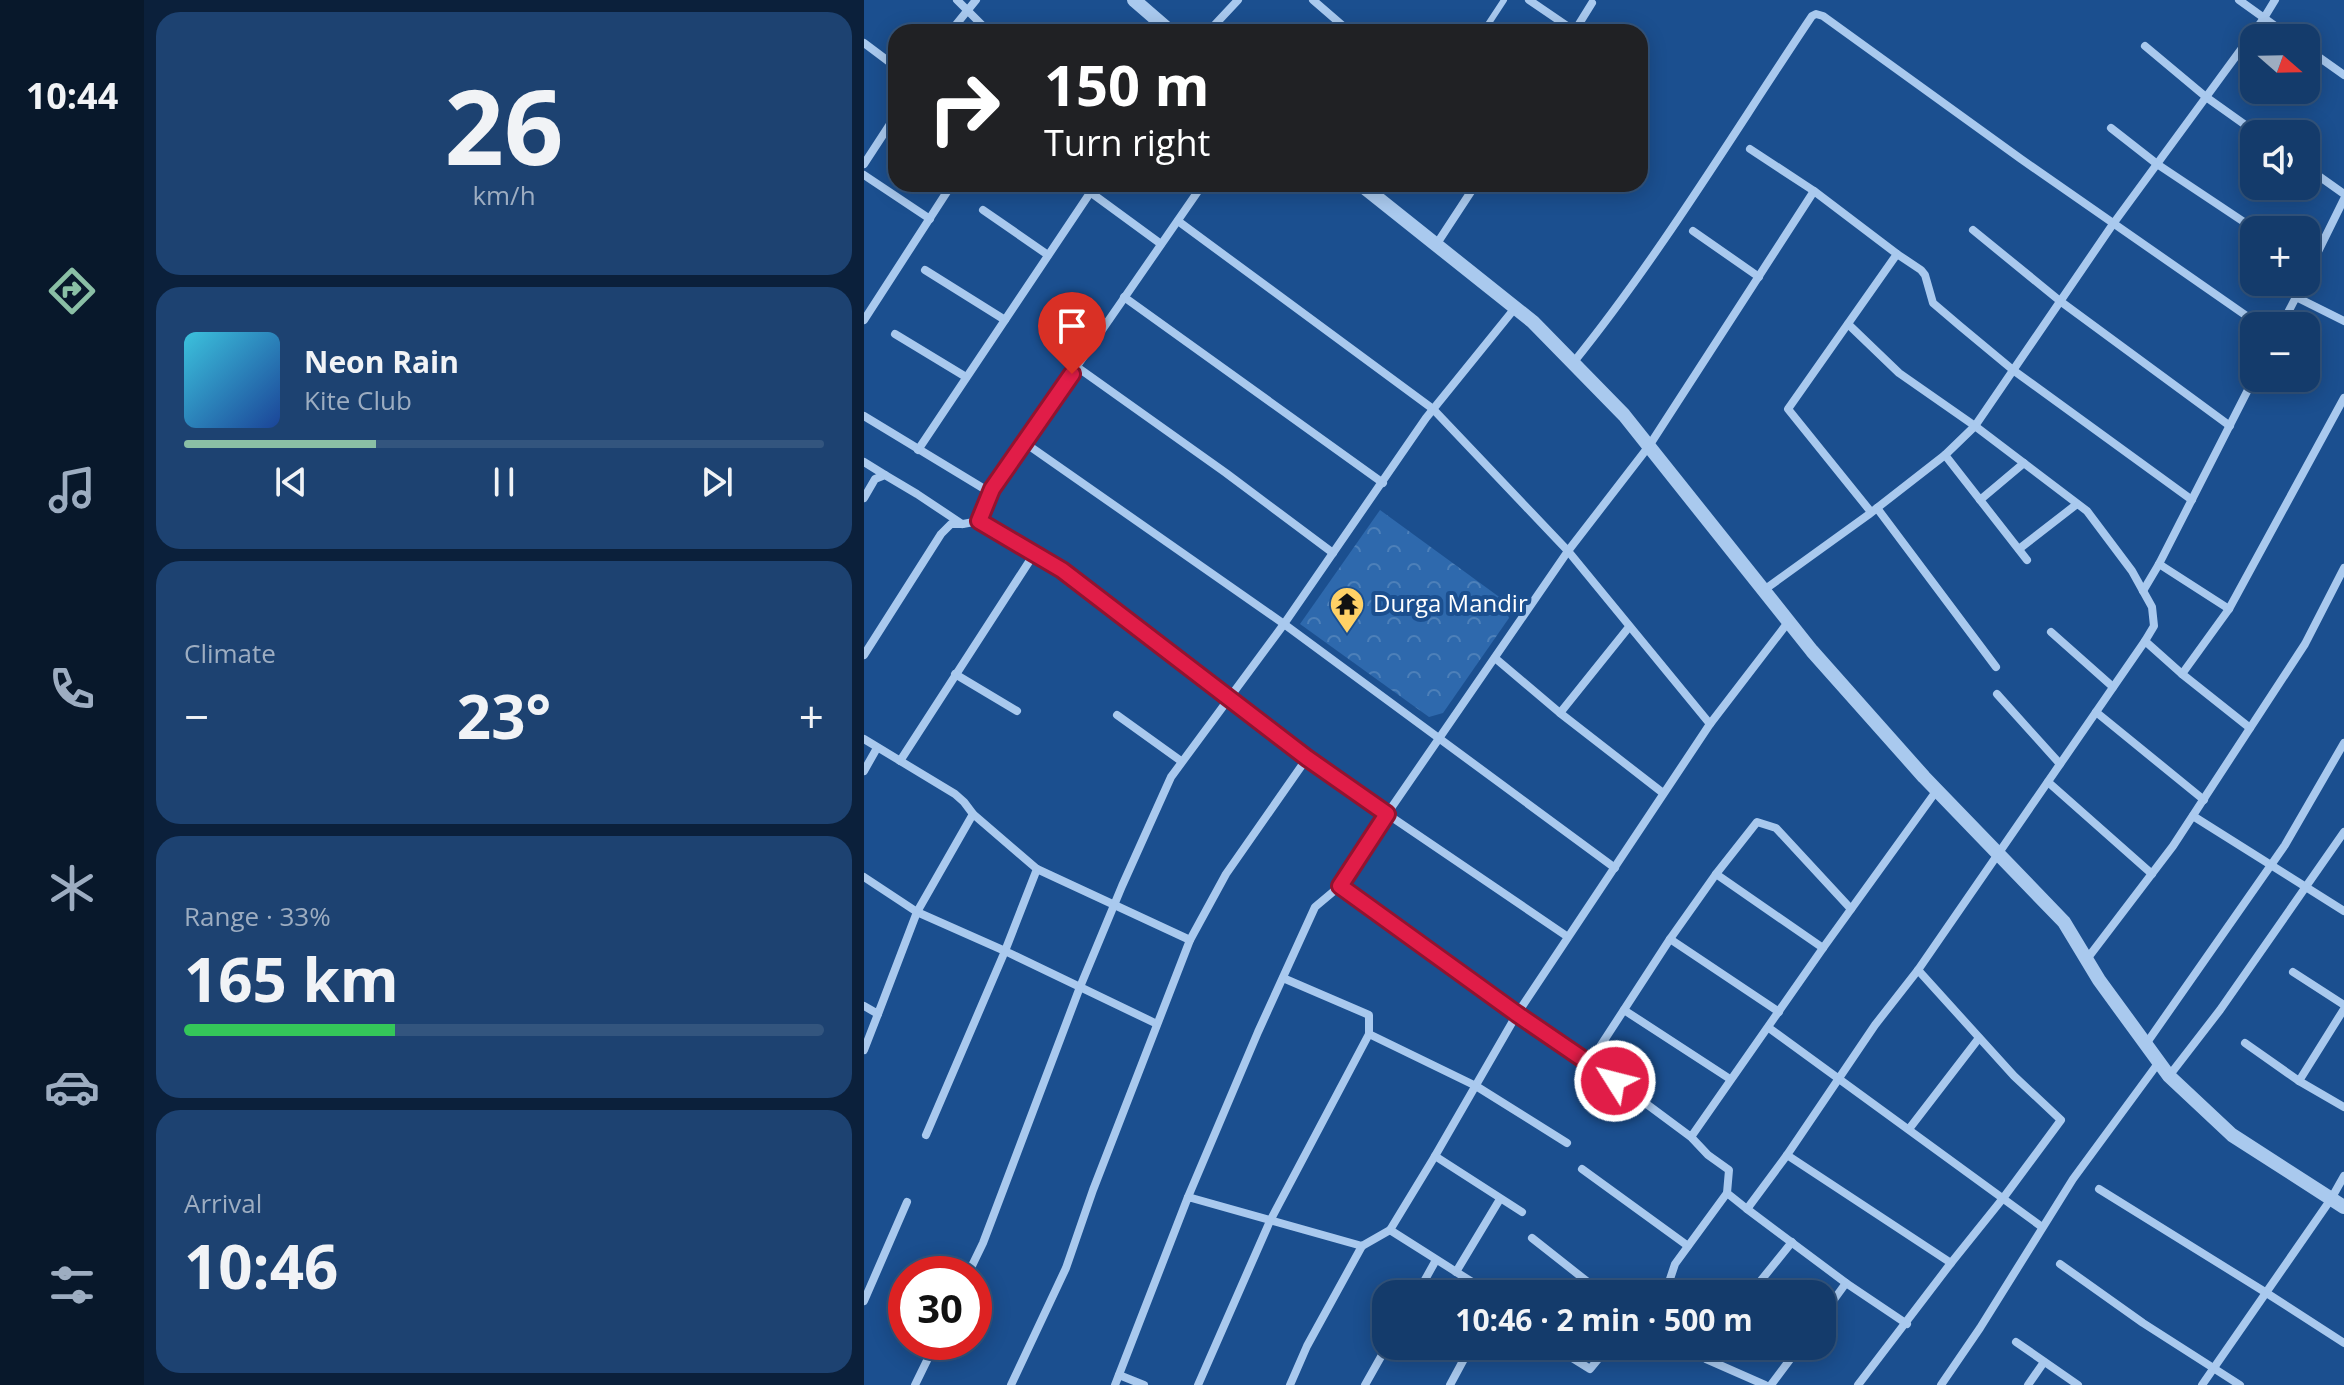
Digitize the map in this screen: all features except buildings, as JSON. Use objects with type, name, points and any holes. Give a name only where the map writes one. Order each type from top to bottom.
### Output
[{"type":"street","points":[[957,0],[981,24]]},
{"type":"street","points":[[957,24],[976,0]]},
{"type":"street","points":[[1134,0],[1162,24]]},
{"type":"street","points":[[1216,24],[1238,0]]},
{"type":"street","points":[[1313,0],[1341,24]]},
{"type":"street","points":[[1529,0],[1564,24]]},
{"type":"street","points":[[2239,0],[2272,24]]},
{"type":"street","points":[[1764,590],[1945,455],[1975,426],[2113,224],[2275,0]]},
{"type":"street","points":[[1580,24],[1592,3]]},
{"type":"street","points":[[1573,363],[1673,226],[1816,14],[2241,312]]},
{"type":"street","points":[[864,43],[888,61]]},
{"type":"street","points":[[2145,46],[2240,121]]},
{"type":"street","points":[[2320,58],[2344,75]]},
{"type":"street","points":[[865,160],[888,127]]},
{"type":"street","points":[[2111,128],[2157,164],[2240,219]]},
{"type":"street","points":[[1750,149],[1814,191],[1925,275],[1933,303],[2013,370],[2192,500]]},
{"type":"street","points":[[864,175],[888,191]]},
{"type":"street","points":[[2320,178],[2344,197],[2320,247]]},
{"type":"street","points":[[1115,1385],[1188,1197],[1315,907],[1340,886],[1568,551],[1649,446],[1814,191]]},
{"type":"street","points":[[890,192],[930,219]]},
{"type":"street","points":[[864,320],[947,192]]},
{"type":"street","points":[[918,450],[1090,192]]},
{"type":"street","points":[[1098,192],[1161,244]]},
{"type":"street","points":[[979,521],[991,493],[1198,192]]},
{"type":"street","points":[[1370,192],[1533,322],[1624,415],[1812,651],[1937,790],[2064,922],[2169,1076],[2232,1135],[2337,1203]]},
{"type":"street","points":[[1436,245],[1471,192]]},
{"type":"street","points":[[983,210],[1048,255]]},
{"type":"street","points":[[1178,221],[1433,409],[1568,551],[1710,724]]},
{"type":"street","points":[[1973,230],[2060,301],[2230,426]]},
{"type":"street","points":[[1693,231],[1759,277]]},
{"type":"street","points":[[1897,254],[1788,409],[1874,510],[1996,667]]},
{"type":"street","points":[[925,270],[1005,320]]},
{"type":"street","points":[[1124,297],[1383,483]]},
{"type":"street","points":[[2288,312],[2296,297],[2344,321]]},
{"type":"street","points":[[977,1256],[1080,987],[1171,777],[1284,624],[1433,409],[1515,308]]},
{"type":"street","points":[[1747,1209],[1999,854],[2154,626],[2152,607],[2132,571],[2087,511],[1899,373],[1848,324]]},
{"type":"street","points":[[895,334],[966,377]]},
{"type":"street","points":[[1077,367],[1333,553]]},
{"type":"street","points":[[2143,591],[2247,392]]},
{"type":"street","points":[[2182,674],[2229,609],[2344,398]]},
{"type":"street","points":[[864,416],[991,493]]},
{"type":"street","points":[[1025,443],[1284,624],[1615,868]]},
{"type":"street","points":[[1945,455],[2027,560]]},
{"type":"street","points":[[864,462],[963,524]]},
{"type":"street","points":[[1980,500],[2024,463]]},
{"type":"street","points":[[864,498],[875,479],[885,475]]},
{"type":"street","points":[[2019,549],[2077,504]]},
{"type":"street","points":[[864,655],[941,534],[951,524],[979,521],[1062,570],[1307,758],[1568,937]]},
{"type":"street","points":[[900,761],[1034,554]]},
{"type":"street","points":[[2159,564],[2229,609]]},
{"type":"street","points":[[2087,959],[2204,800],[2305,644],[2344,568]]},
{"type":"street","points":[[1290,1385],[1307,1346],[1362,1246],[1390,1230],[1517,1014],[1710,724],[1789,621]]},
{"type":"street","points":[[1560,713],[1629,627]]},
{"type":"street","points":[[2051,632],[2113,687]]},
{"type":"street","points":[[2145,641],[2250,728]]},
{"type":"street","points":[[1495,658],[1663,793]]},
{"type":"street","points":[[955,674],[1017,711]]},
{"type":"street","points":[[1997,694],[2060,764]]},
{"type":"street","points":[[2096,712],[2204,800]]},
{"type":"street","points":[[1117,715],[1181,761]]},
{"type":"street","points":[[864,739],[955,794],[973,814],[1037,869],[1190,940]]},
{"type":"street","points":[[2146,1044],[2285,845],[2344,743]]},
{"type":"street","points":[[864,771],[877,748]]},
{"type":"street","points":[[1011,1385],[1066,1268],[1190,940],[1226,874],[1307,758]]},
{"type":"street","points":[[2048,782],[2152,874]]},
{"type":"street","points":[[1691,1137],[1937,790]]},
{"type":"street","points":[[864,1050],[917,912],[973,814]]},
{"type":"street","points":[[2193,816],[2344,911]]},
{"type":"street","points":[[1590,1062],[1670,939],[1757,822],[1776,828],[1851,909]]},
{"type":"street","points":[[2169,1076],[2220,1010],[2344,832]]},
{"type":"street","points":[[926,1135],[1037,869]]},
{"type":"street","points":[[1716,874],[1823,948]]},
{"type":"street","points":[[864,877],[917,912],[1157,1024]]},
{"type":"street","points":[[1340,886],[1517,1014],[1590,1062],[1691,1137],[1708,1155],[1729,1170],[1727,1193],[1675,1264],[1670,1280]]},
{"type":"street","points":[[1670,939],[1779,1012]]},
{"type":"street","points":[[1858,1385],[2061,1120],[2014,1076],[1918,970]]},
{"type":"street","points":[[2293,972],[2344,1007],[2299,1081]]},
{"type":"street","points":[[1198,1385],[1270,1221],[1369,1034],[1369,1015],[1283,978]]},
{"type":"street","points":[[864,1006],[878,1014]]},
{"type":"street","points":[[1624,1010],[1730,1079]]},
{"type":"street","points":[[1769,1028],[2042,1227]]},
{"type":"street","points":[[1369,1034],[1476,1086],[1567,1143]]},
{"type":"street","points":[[1909,1129],[1979,1038]]},
{"type":"street","points":[[2245,1043],[2299,1081],[2344,1107]]},
{"type":"street","points":[[1941,1385],[2073,1179],[2159,1062]]},
{"type":"street","points":[[1787,1155],[1951,1263]]},
{"type":"street","points":[[1435,1156],[1522,1212]]},
{"type":"street","points":[[1582,1169],[1688,1246]]},
{"type":"street","points":[[2202,1385],[2265,1292],[2337,1203],[2344,1176]]},
{"type":"street","points":[[2099,1189],[2344,1343]]},
{"type":"street","points":[[1727,1193],[1846,1283],[1907,1324]]},
{"type":"street","points":[[1188,1197],[1362,1246]]},
{"type":"street","points":[[1456,1272],[1500,1199]]},
{"type":"street","points":[[864,1301],[907,1202]]},
{"type":"street","points":[[1390,1230],[1469,1280]]},
{"type":"street","points":[[1532,1238],[1585,1280]]},
{"type":"street","points":[[1761,1280],[1792,1242]]},
{"type":"street","points":[[1425,1280],[1436,1260]]},
{"type":"street","points":[[2060,1264],[2143,1323],[2240,1385]]},
{"type":"street","points":[[1836,1297],[1846,1283]]},
{"type":"street","points":[[2016,1342],[2078,1385]]},
{"type":"street","points":[[915,1385],[927,1360]]},
{"type":"street","points":[[1365,1385],[1379,1360]]},
{"type":"street","points":[[1450,1385],[1463,1360]]},
{"type":"street","points":[[1576,1360],[1590,1369],[1597,1360]]},
{"type":"street","points":[[1708,1360],[1765,1385]]},
{"type":"street","points":[[1771,1385],[1790,1360]]},
{"type":"street","points":[[2028,1385],[2044,1362]]},
{"type":"street","points":[[1119,1375],[1144,1385]]},
{"type":"lane","points":[[1488,24],[1504,0]]},
{"type":"lane","points":[[1376,197],[1379,192]]},
{"type":"green space","points":[[1380,510],[1502,599],[1509,618],[1443,713],[1429,717],[1300,624]]},
{"type":"place","name":"Durga Mandir","points":[[1347,635]]},
{"type":"route","points":[[1072,374],[992,489],[979,521],[1062,570],[1307,758],[1387,814],[1340,886],[1615,1081]]}]
